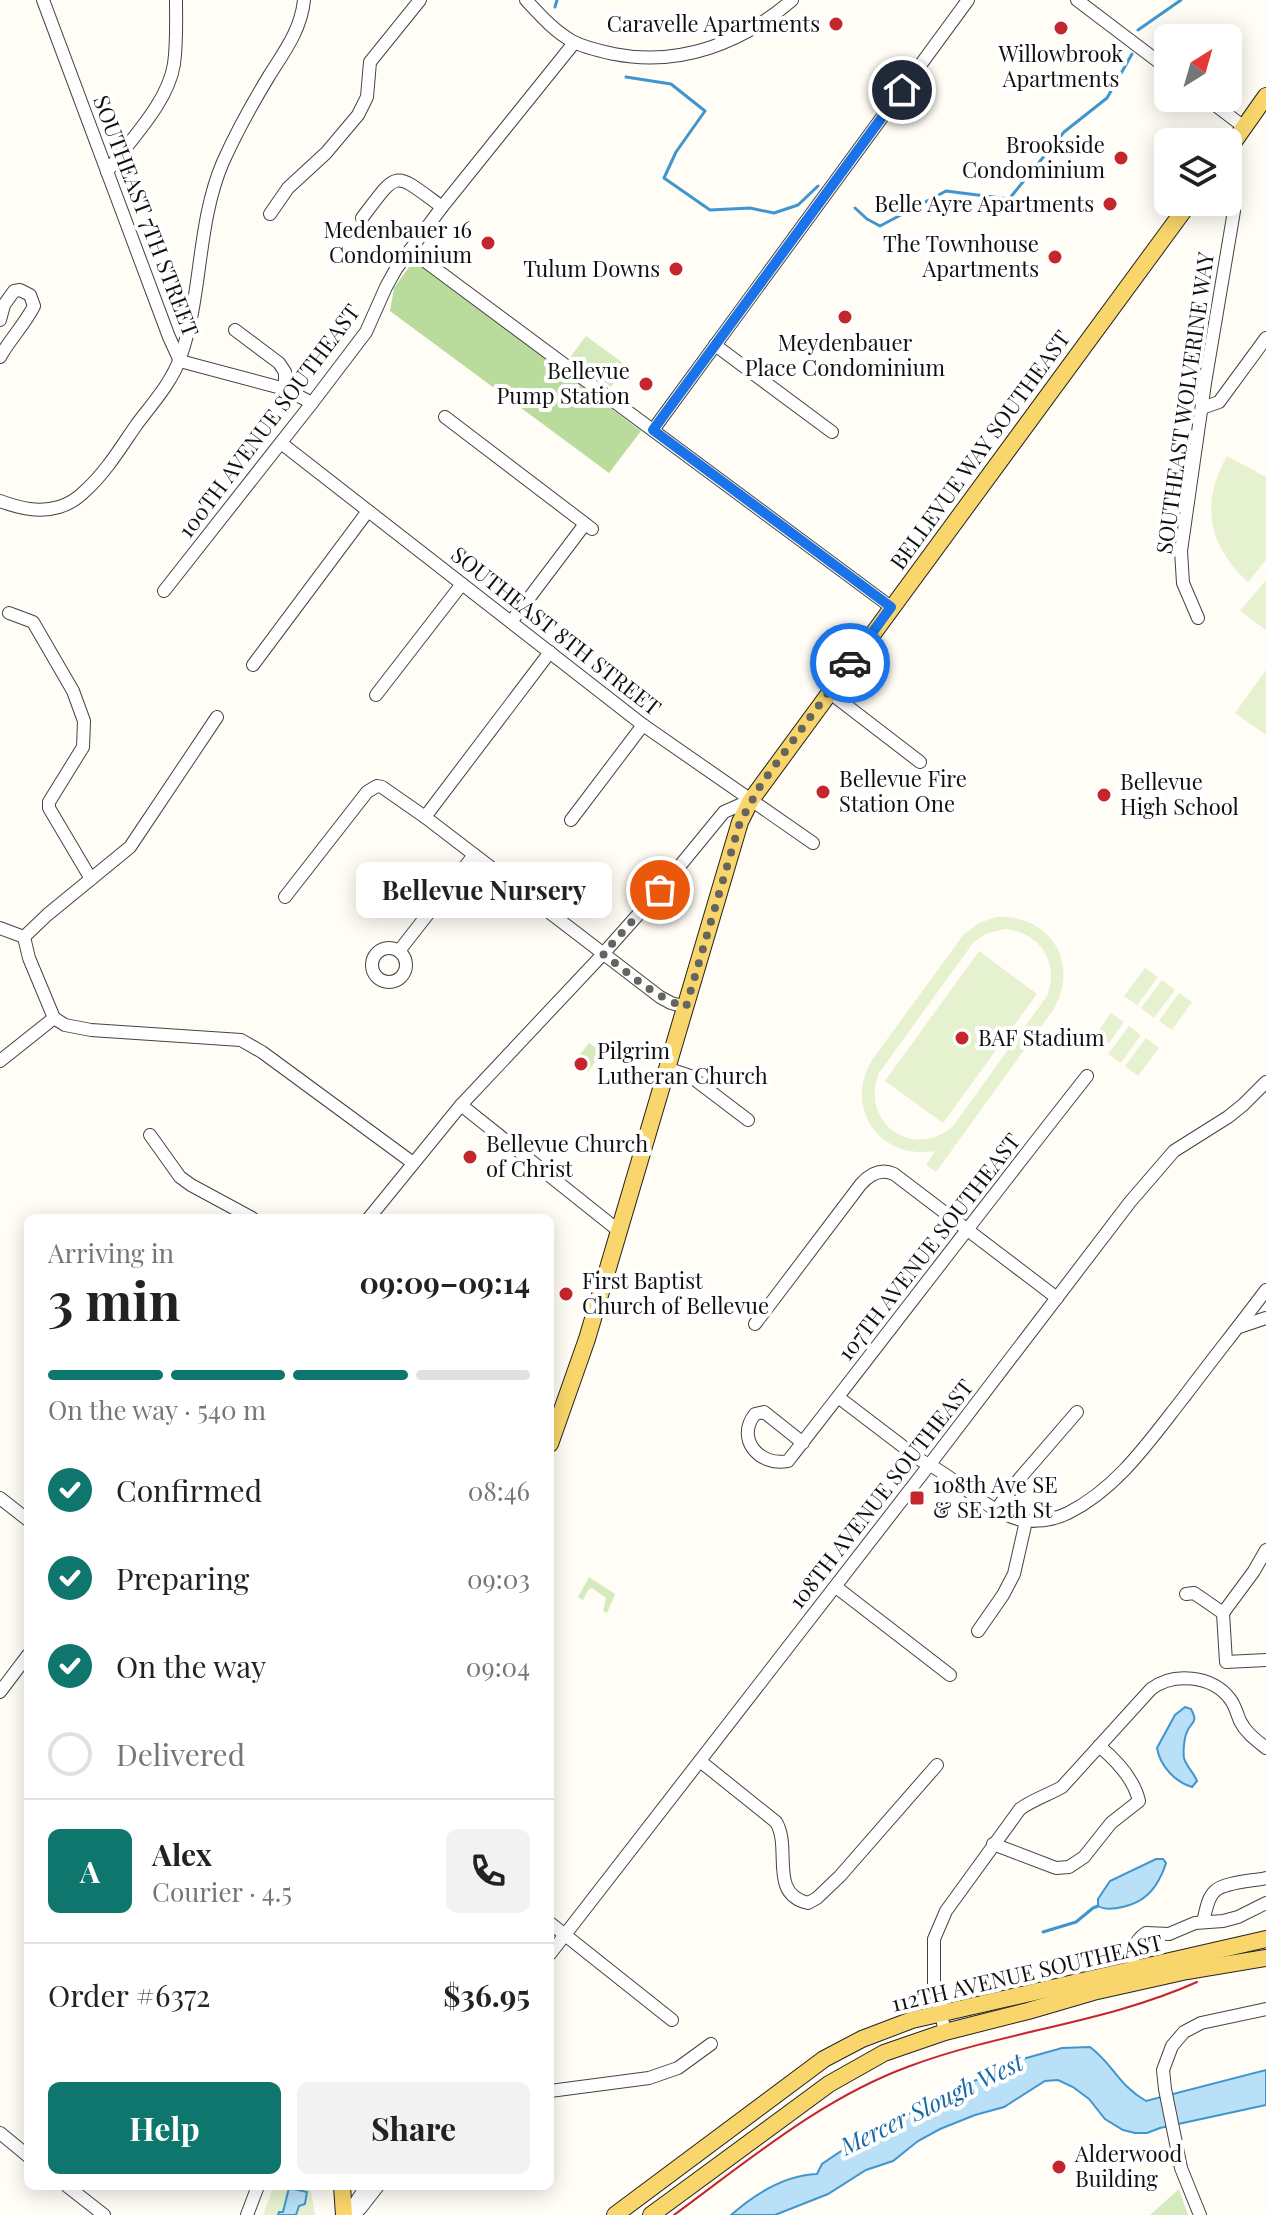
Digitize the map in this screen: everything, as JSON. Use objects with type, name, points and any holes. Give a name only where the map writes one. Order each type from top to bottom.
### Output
[{"type":"main road","points":[[1242,130],[1266,96]]},
{"type":"main road","name":"BELLEVUE WAY SOUTHEAST","points":[[554,1433],[587,1339],[740,822],[751,800],[1180,216]]},
{"type":"main road","name":"112TH AVENUE SOUTHEAST","points":[[615,2215],[824,2059],[862,2039],[912,2020],[1266,1939]]},
{"type":"main road","name":"112TH AVENUE SOUTHEAST","points":[[651,2215],[842,2076],[884,2053],[945,2032],[1093,1992],[1187,1971],[1266,1958]]},
{"type":"main road","points":[[343,2190],[348,2215]]},
{"type":"street","name":"SOUTHEAST 7TH STREET","points":[[43,0],[180,361],[285,389],[312,403]]},
{"type":"street","points":[[107,172],[162,99],[174,64],[176,0]]},
{"type":"street","points":[[0,501],[19,508],[47,509],[61,507],[83,494],[103,472],[180,361],[193,311],[212,193],[238,132],[294,36],[304,0]]},
{"type":"street","points":[[270,214],[288,188],[326,153],[358,115],[367,97],[370,62],[420,0]]},
{"type":"street","points":[[526,0],[547,23],[574,43],[623,56],[651,58],[679,56],[711,48],[767,21],[792,0]]},
{"type":"street","points":[[653,430],[968,0]]},
{"type":"street","points":[[1077,0],[1154,58]]},
{"type":"street","name":"100TH AVENUE SOUTHEAST","points":[[164,591],[366,332],[386,287],[442,207],[574,43]]},
{"type":"street","points":[[1224,112],[1244,127]]},
{"type":"street","points":[[362,218],[385,187],[395,180],[406,181],[442,207]]},
{"type":"street","name":"SOUTHEAST WOLVERINE WAY","points":[[1198,618],[1183,583],[1181,551],[1233,216]]},
{"type":"street","points":[[410,250],[891,607]]},
{"type":"street","points":[[0,320],[4,305],[14,291],[20,290],[30,295],[34,306],[31,313],[0,357]]},
{"type":"street","points":[[235,330],[279,363],[285,372],[285,389]]},
{"type":"street","points":[[1202,408],[1219,402],[1266,338]]},
{"type":"street","points":[[715,345],[832,432]]},
{"type":"street","points":[[445,417],[589,526],[511,622]]},
{"type":"street","name":"SOUTHEAST 8TH STREET","points":[[281,443],[643,725],[813,843]]},
{"type":"street","points":[[253,665],[368,511]]},
{"type":"street","points":[[376,695],[462,584]]},
{"type":"street","points":[[9,613],[33,622],[81,709],[83,747],[49,802],[49,808],[91,879]]},
{"type":"street","points":[[425,817],[550,652]]},
{"type":"street","points":[[829,692],[920,762]]},
{"type":"street","points":[[24,937],[122,856],[138,838],[217,717]]},
{"type":"street","points":[[571,820],[643,725]]},
{"type":"street","points":[[285,897],[367,792],[377,786],[388,789],[660,997],[686,1007]]},
{"type":"street","points":[[372,1214],[461,1105],[603,954],[724,812],[751,800]]},
{"type":"street","points":[[399,951],[474,855]]},
{"type":"street","points":[[0,928],[24,937]]},
{"type":"street","points":[[24,937],[29,958],[54,1018],[65,1025],[91,1030],[233,1038],[248,1043],[413,1163]]},
{"type":"street","points":[[0,1061],[54,1018]]},
{"type":"street","points":[[666,1068],[690,1076],[748,1120]]},
{"type":"street","name":"107TH AVENUE SOUTHEAST","points":[[803,1443],[764,1412],[755,1414],[747,1428],[747,1436],[755,1452],[772,1463],[788,1461],[803,1443],[967,1228],[1087,1076]]},
{"type":"street","name":"108TH AVENUE SOUTHEAST","points":[[554,1949],[1163,1162],[1182,1144],[1243,1105],[1266,1082]]},
{"type":"street","points":[[461,1105],[619,1231]]},
{"type":"street","points":[[150,1135],[180,1177],[245,1214]]},
{"type":"street","points":[[755,1324],[865,1179],[888,1171],[1057,1298]]},
{"type":"street","points":[[838,1397],[995,1511],[1026,1521],[1057,1518],[1069,1513],[1120,1476],[1266,1290]]},
{"type":"street","points":[[1238,1327],[1266,1318]]},
{"type":"street","points":[[995,1511],[1038,1455],[1077,1412]]},
{"type":"street","points":[[0,1498],[24,1517]]},
{"type":"street","points":[[978,1631],[1014,1574],[1026,1521]]},
{"type":"street","points":[[1266,1550],[1223,1613],[1226,1662],[1266,1660]]},
{"type":"street","points":[[836,1587],[950,1675]]},
{"type":"street","points":[[1186,1594],[1194,1593],[1223,1613]]},
{"type":"street","points":[[0,1692],[24,1660]]},
{"type":"street","points":[[945,2032],[934,1983],[934,1939],[946,1911],[1020,1809],[1062,1787],[1151,1689],[1163,1681],[1183,1678],[1209,1684],[1228,1696],[1246,1731],[1266,1748]]},
{"type":"street","points":[[993,1844],[1056,1868],[1069,1867],[1084,1857],[1111,1823],[1139,1801],[1122,1769],[1099,1746]]},
{"type":"street","points":[[700,1761],[769,1815],[780,1828],[785,1883],[795,1899],[808,1903],[840,1876],[937,1765]]},
{"type":"street","points":[[1203,1921],[1209,1899],[1215,1891],[1224,1886],[1266,1878]]},
{"type":"street","points":[[1136,1969],[1132,1953],[1136,1943],[1146,1933],[1169,1934],[1203,1921],[1223,1921],[1266,1903]]},
{"type":"street","points":[[554,1926],[672,2020]]},
{"type":"street","points":[[1200,2215],[1181,2168],[1175,2142],[1163,2070],[1167,2057],[1184,2032],[1201,2023],[1266,2009]]},
{"type":"street","points":[[554,2090],[649,2078],[678,2068],[711,2044]]},
{"type":"street","points":[[0,2133],[24,2153]]},
{"type":"street","points":[[72,2190],[104,2215]]},
{"type":"street","points":[[247,2215],[256,2190]]},
{"type":"street","points":[[348,2215],[364,2190]]},
{"type":"street","points":[[348,2215],[360,2209],[375,2190]]},
{"type":"green space","points":[[414,260],[641,431],[609,473],[390,311],[394,288]]},
{"type":"green space","points":[[586,336],[627,366],[611,387],[571,356]]},
{"type":"green space","points":[[1227,456],[1266,477],[1266,560],[1248,582],[1224,554],[1212,523],[1213,490]]},
{"type":"green space","points":[[1266,580],[1266,630],[1240,611]]},
{"type":"green space","points":[[1266,670],[1266,735],[1235,713]]},
{"type":"green space","points":[[996,917],[1015,918],[1032,924],[1055,945],[1062,959],[1064,975],[1053,1010],[936,1172],[926,1165],[935,1151],[915,1152],[898,1148],[883,1139],[872,1127],[862,1096],[864,1078],[872,1060],[964,934],[979,923]],"holes":[[[1005,929],[1017,931],[1037,943],[1049,961],[1051,972],[1047,996],[953,1126],[938,1136],[922,1139],[907,1138],[894,1131],[883,1121],[876,1107],[875,1091],[879,1073],[973,943],[985,934]]]},
{"type":"green space","points":[[979,951],[1037,994],[943,1123],[885,1081]]},
{"type":"green space","points":[[1145,968],[1158,977],[1137,1005],[1124,996]]},
{"type":"green space","points":[[1162,980],[1175,990],[1154,1018],[1141,1008]]},
{"type":"green space","points":[[1179,993],[1192,1002],[1172,1030],[1159,1021]]},
{"type":"green space","points":[[1111,1013],[1124,1022],[1104,1050],[1091,1041]]},
{"type":"green space","points":[[1129,1026],[1141,1035],[1121,1063],[1108,1054]]},
{"type":"green space","points":[[1146,1038],[1159,1048],[1138,1076],[1125,1066]]},
{"type":"green space","points":[[589,1043],[602,1052],[588,1072],[574,1062]]},
{"type":"green space","points":[[589,1577],[615,1594],[607,1613],[603,1611],[606,1598],[592,1588],[583,1600],[578,1597]]},
{"type":"green space","points":[[1179,2189],[1188,2215],[1150,2215]]},
{"type":"green space","points":[[272,2190],[311,2190],[315,2215],[263,2215]]},
{"type":"water","points":[[1185,1707],[1191,1709],[1194,1717],[1184,1749],[1185,1761],[1197,1781],[1192,1787],[1169,1772],[1157,1748],[1175,1715]]},
{"type":"water","points":[[1156,1859],[1163,1859],[1166,1863],[1158,1881],[1146,1896],[1123,1907],[1109,1909],[1098,1906],[1098,1899],[1110,1881]]},
{"type":"water","name":"Mercer Slough West","points":[[1090,2047],[1129,2088],[1146,2101],[1266,2070],[1266,2105],[1147,2133],[1135,2133],[1105,2119],[1089,2099],[1073,2087],[1058,2080],[1045,2081],[1004,2107],[940,2129],[918,2141],[893,2161],[866,2170],[828,2194],[775,2215],[731,2215],[771,2187],[793,2178],[817,2174],[822,2164],[856,2141],[1012,2062],[1062,2048]]},
{"type":"water","points":[[288,2190],[307,2192],[305,2204],[299,2206],[296,2215],[278,2215],[283,2212]]},
{"type":"waterway","points":[[555,7],[557,0]]},
{"type":"waterway","points":[[1138,30],[1181,0]]},
{"type":"waterway","points":[[855,208],[880,226],[946,191],[1009,199],[1064,132],[1107,98],[1132,54]]},
{"type":"waterway","points":[[626,77],[671,84],[705,111],[676,152],[664,178],[710,210],[750,208],[774,213],[798,205],[818,186]]},
{"type":"waterway","points":[[1043,1932],[1076,1922],[1098,1906]]},
{"type":"tram line","points":[[674,2215],[787,2132],[878,2079],[946,2054],[1127,2008],[1197,1982]]},
{"type":"way so far","points":[[660,890],[603,954],[660,997],[686,1007],[740,822],[762,783],[850,663]]},
{"type":"place","name":"Caravelle Apartments","points":[[836,24]]},
{"type":"place","name":"Willowbrook Apartments","points":[[1061,28]]},
{"type":"place","name":"Brookside Condominium","points":[[1121,158]]},
{"type":"place","name":"Belle Ayre Apartments","points":[[1110,204]]},
{"type":"place","name":"Medenbauer 16 Condominium","points":[[488,243]]},
{"type":"place","name":"The Townhouse Apartments","points":[[1055,257]]},
{"type":"place","name":"Tulum Downs","points":[[676,269]]},
{"type":"place","name":"Meydenbauer Place Condominium","points":[[845,317]]},
{"type":"place","name":"Bellevue Pump Station","points":[[646,384]]},
{"type":"place","name":"Bellevue Fire Station One","points":[[823,792]]},
{"type":"place","name":"Bellevue High School","points":[[1104,795]]},
{"type":"place","name":"Bellevue Nursery","points":[[660,890]]},
{"type":"place","name":"BAF Stadium","points":[[962,1038]]},
{"type":"place","name":"Pilgrim Lutheran Church","points":[[581,1064]]},
{"type":"place","name":"Bellevue Church of Christ","points":[[470,1157]]},
{"type":"place","name":"First Baptist Church of Bellevue","points":[[566,1294]]},
{"type":"place","name":"108th Ave SE & SE 12th St","points":[[917,1498]]},
{"type":"place","name":"Alderwood Building","points":[[1059,2167]]},
{"type":"route","points":[[850,663],[891,607],[653,430],[902,90]]}]
